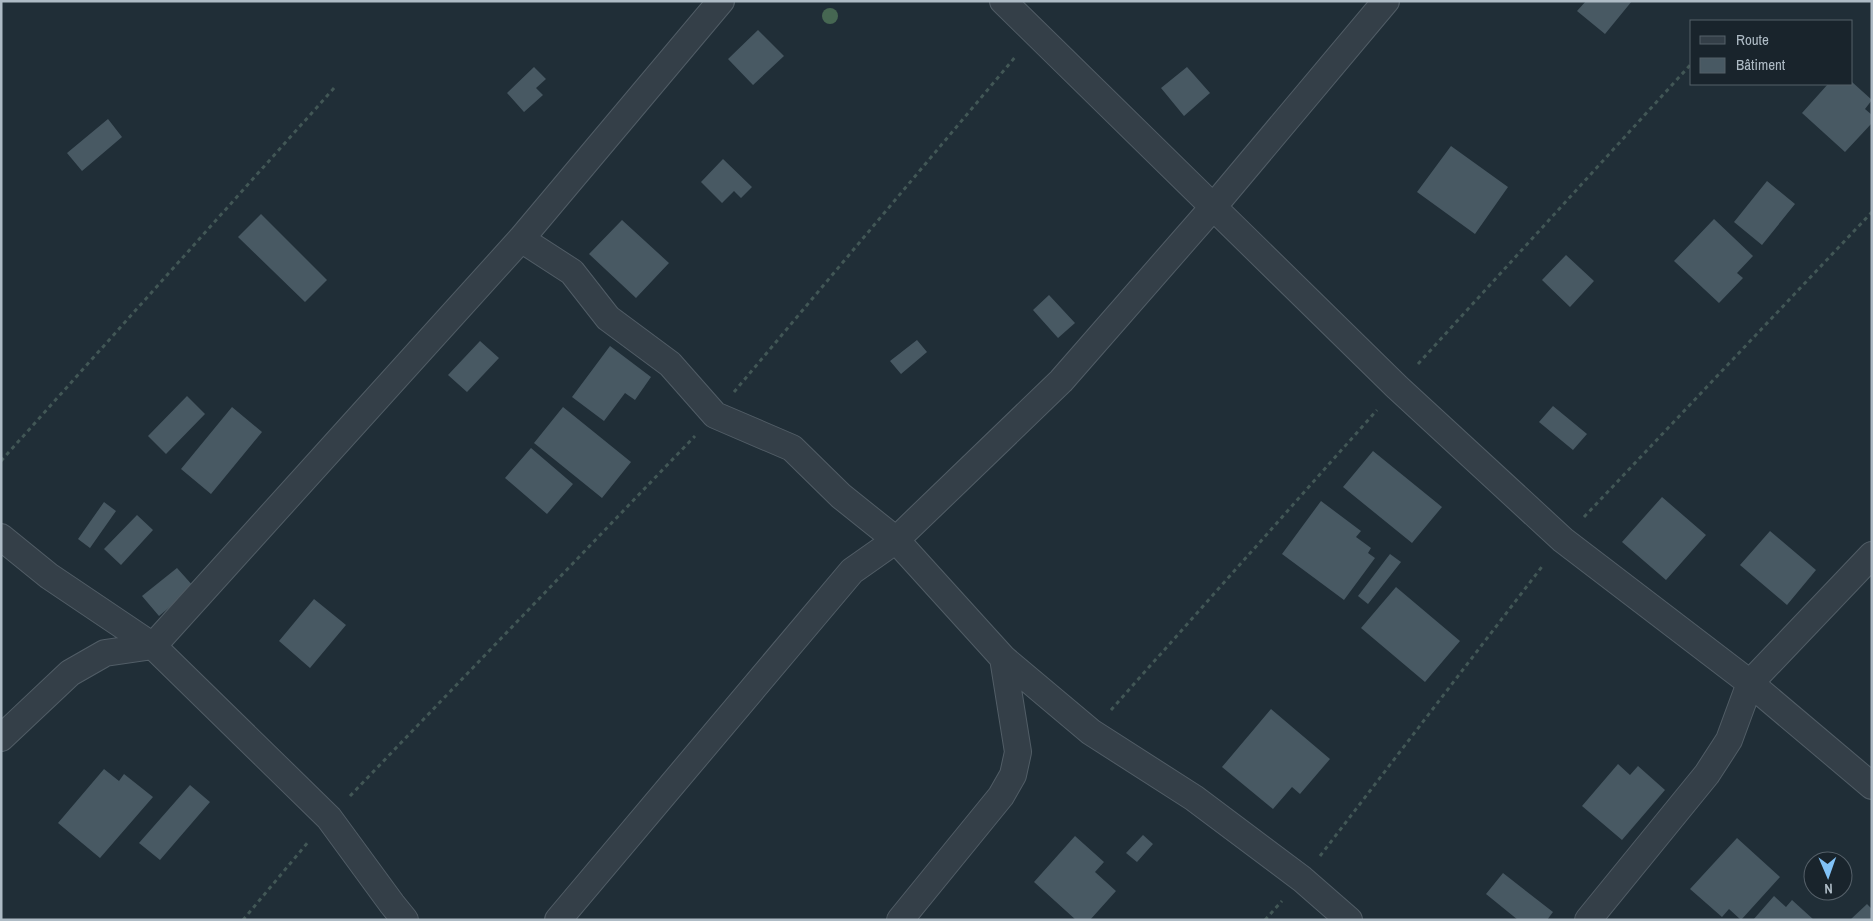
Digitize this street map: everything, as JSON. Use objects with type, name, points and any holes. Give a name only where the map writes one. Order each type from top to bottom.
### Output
[{"type":"street","points":[[1,738],[70,673],[105,653],[153,646],[521,239],[722,1]]},
{"type":"street","points":[[1003,1],[1397,387],[1563,540],[1750,683],[1872,786]]},
{"type":"street","points":[[558,920],[852,572],[896,540],[1061,381],[1214,206],[1386,1]]},
{"type":"street","points":[[521,239],[572,272],[608,318],[670,364],[715,415],[792,448],[841,496],[896,540],[1003,658],[1091,732],[1194,798],[1302,879],[1349,920]]},
{"type":"street","points":[[1,537],[49,576],[153,646],[329,818],[405,920]]},
{"type":"street","points":[[1588,920],[1707,774],[1729,740],[1750,683],[1872,555]]},
{"type":"street","points":[[900,920],[1001,796],[1013,775],[1018,752],[1003,658]]},
{"type":"path","points":[[243,920],[329,818],[715,415],[1036,32]]},
{"type":"path","points":[[1,461],[334,87]]},
{"type":"building","points":[[1586,1],[1632,1],[1605,34],[1577,11]]},
{"type":"building","points":[[758,30],[784,56],[753,85],[728,59]]},
{"type":"building","points":[[534,67],[546,79],[536,88],[543,95],[524,112],[507,93]]},
{"type":"building","points":[[1187,67],[1210,93],[1184,116],[1161,88]]},
{"type":"building","points":[[1853,83],[1872,100],[1865,109],[1872,115],[1872,123],[1845,152],[1802,113],[1827,85],[1853,85]]},
{"type":"building","points":[[108,119],[122,137],[82,171],[67,153]]},
{"type":"building","points":[[1451,146],[1508,187],[1475,234],[1417,192]]},
{"type":"building","points":[[723,159],[752,187],[741,198],[734,191],[722,203],[701,182]]},
{"type":"building","points":[[1767,181],[1795,204],[1762,245],[1734,222]]},
{"type":"building","points":[[261,214],[327,280],[305,302],[238,237]]},
{"type":"building","points":[[1714,219],[1753,256],[1737,273],[1743,278],[1719,303],[1674,261]]},
{"type":"building","points":[[622,220],[669,263],[636,298],[589,254]]},
{"type":"building","points":[[1566,255],[1594,281],[1570,307],[1542,280]]},
{"type":"building","points":[[1049,295],[1075,323],[1058,338],[1033,310]]},
{"type":"building","points":[[917,340],[927,352],[901,374],[890,361]]},
{"type":"building","points":[[480,341],[499,358],[467,392],[448,375]]},
{"type":"building","points":[[610,346],[651,377],[635,400],[625,393],[604,421],[572,397]]},
{"type":"building","points":[[187,396],[205,414],[166,454],[148,436]]},
{"type":"building","points":[[1553,406],[1587,434],[1573,450],[1539,422]]},
{"type":"building","points":[[232,407],[262,432],[211,494],[181,469]]},
{"type":"building","points":[[563,407],[631,462],[602,498],[534,443]]},
{"type":"building","points":[[531,448],[573,484],[547,514],[505,478]]},
{"type":"building","points":[[1373,451],[1442,507],[1412,543],[1343,487]]},
{"type":"building","points":[[1662,497],[1706,535],[1666,580],[1622,542]]},
{"type":"building","points":[[1321,501],[1361,531],[1356,537],[1371,548],[1368,553],[1375,558],[1344,600],[1282,554]]},
{"type":"building","points":[[104,502],[116,511],[90,548],[78,539]]},
{"type":"building","points":[[137,515],[153,530],[121,565],[104,549]]},
{"type":"building","points":[[1770,531],[1816,570],[1787,605],[1740,565]]},
{"type":"building","points":[[1390,554],[1401,562],[1368,604],[1358,596]]},
{"type":"building","points":[[177,568],[194,587],[159,616],[142,596]]},
{"type":"building","points":[[1396,587],[1460,641],[1425,682],[1361,628]]},
{"type":"building","points":[[314,599],[346,625],[310,668],[279,641]]},
{"type":"building","points":[[1271,709],[1330,759],[1300,794],[1292,787],[1273,809],[1222,767]]},
{"type":"building","points":[[1618,764],[1630,775],[1638,766],[1665,790],[1622,840],[1582,806]]},
{"type":"building","points":[[104,769],[119,781],[124,774],[153,797],[100,858],[58,823]]},
{"type":"building","points":[[190,785],[210,802],[160,860],[139,843]]},
{"type":"building","points":[[1143,835],[1153,844],[1137,862],[1126,853]]},
{"type":"building","points":[[1075,836],[1104,862],[1095,872],[1116,891],[1090,920],[1076,920],[1034,882]]},
{"type":"building","points":[[1737,838],[1780,877],[1741,920],[1729,909],[1722,917],[1690,889]]},
{"type":"building","points":[[1503,873],[1553,912],[1547,920],[1518,920],[1486,894]]},
{"type":"building","points":[[1774,896],[1786,907],[1792,900],[1814,920],[1753,920]]},
{"type":"building","points":[[1867,904],[1872,909],[1872,920],[1850,920]]}]
